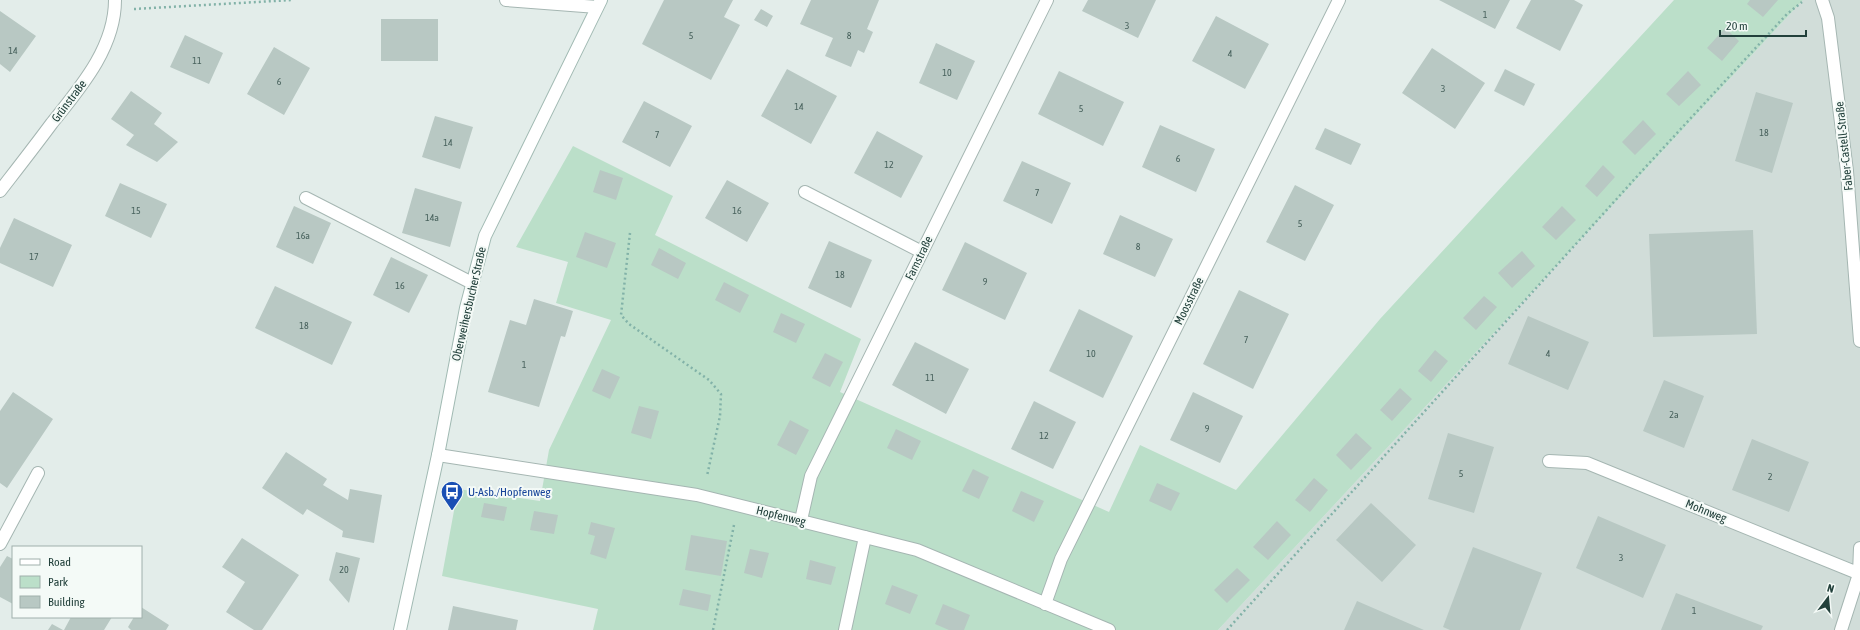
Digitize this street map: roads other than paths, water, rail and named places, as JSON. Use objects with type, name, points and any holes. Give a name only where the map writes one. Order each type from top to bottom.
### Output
[{"type":"street","points":[[506,0],[599,3]]},
{"type":"street","name":"Farnstraße","points":[[801,520],[811,476],[1047,0]]},
{"type":"street","name":"Moosstraße","points":[[1046,604],[1061,559],[1339,0]]},
{"type":"street","name":"Faber-Castell-Straße","points":[[1822,0],[1828,18],[1846,163],[1860,341]]},
{"type":"street","name":"Oberweihersbucher Straße","points":[[400,630],[438,455],[472,283],[485,236],[599,3]]},
{"type":"street","name":"Grünstraße","points":[[0,191],[86,80],[106,45],[115,5]]},
{"type":"street","points":[[805,192],[922,252]]},
{"type":"street","points":[[306,198],[472,283]]},
{"type":"street","name":"Hopfenweg","points":[[438,455],[564,473],[703,496],[917,550],[1109,630]]},
{"type":"street","name":"Mohnweg","points":[[1549,461],[1587,463],[1860,574]]},
{"type":"street","points":[[0,544],[38,473]]},
{"type":"street","points":[[845,630],[865,537]]},
{"type":"street","points":[[1841,630],[1860,574],[1860,548]]},
{"type":"place","name":"U-Asb./Hopfenweg","points":[[452,512]]}]
